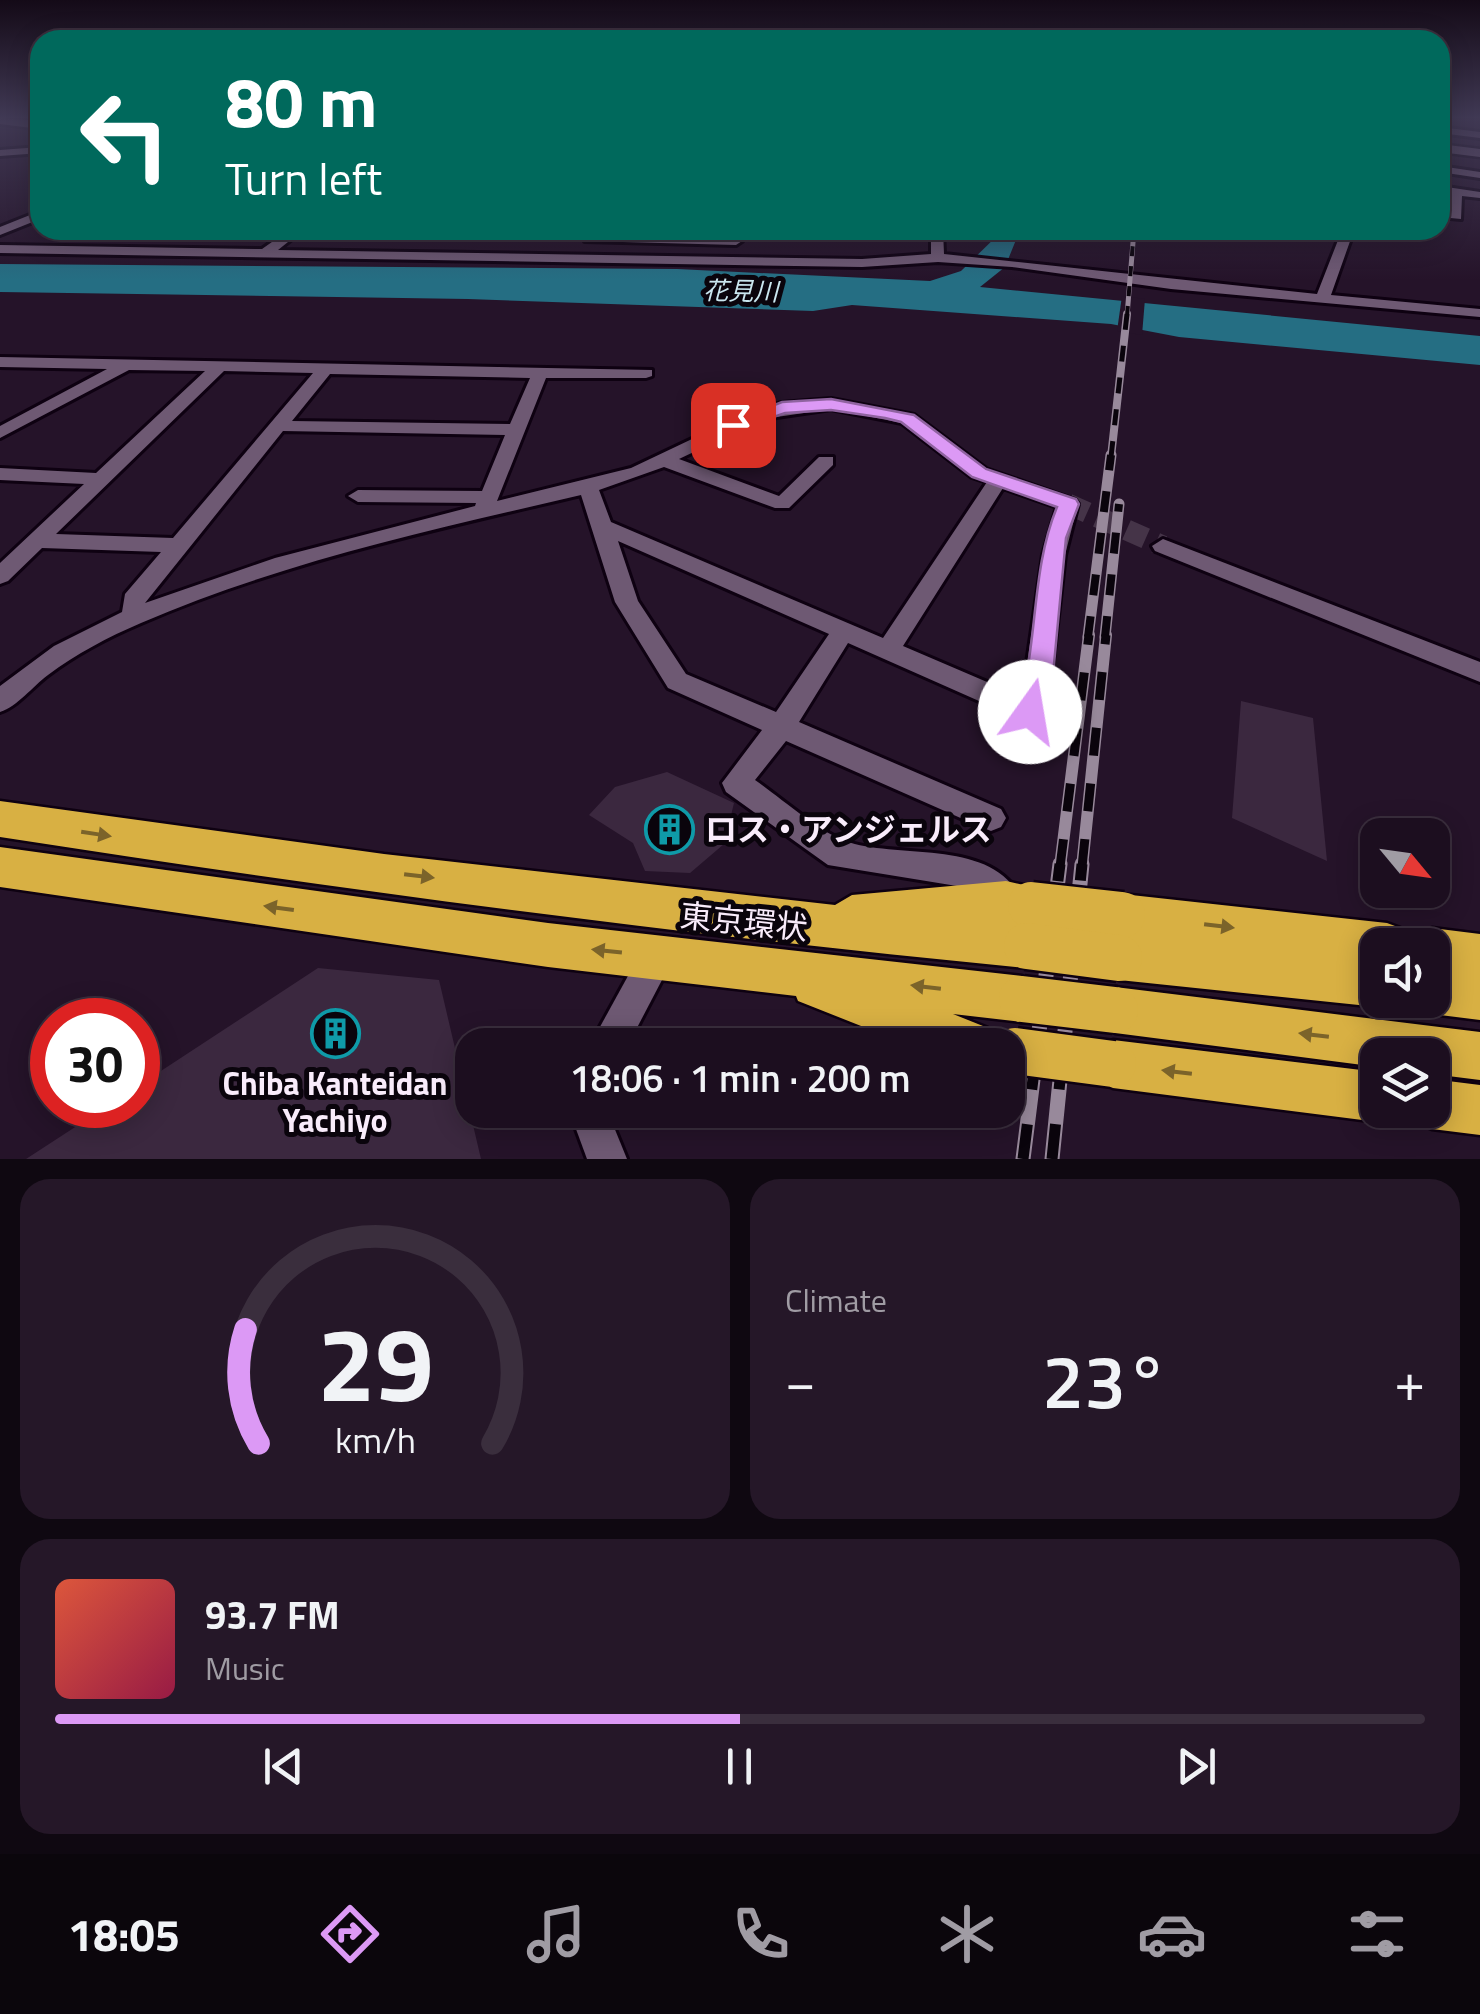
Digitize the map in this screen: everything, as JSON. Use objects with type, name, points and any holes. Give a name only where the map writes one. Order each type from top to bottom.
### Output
[{"type":"highway","name":"東京環状","points":[[0,820],[780,924],[1022,918],[1360,981]]},
{"type":"highway","name":"東京環状","points":[[0,867],[496,938],[1480,1056]]},
{"type":"highway","points":[[1120,936],[1360,944]]},
{"type":"highway","points":[[1450,952],[1480,956]]},
{"type":"highway","points":[[774,969],[939,1028]]},
{"type":"highway","points":[[1450,993],[1480,997]]},
{"type":"highway","points":[[1025,1053],[1360,1095]]},
{"type":"highway","points":[[1450,1106],[1480,1110]]},
{"type":"street","points":[[1450,190],[1480,195]]},
{"type":"street","points":[[1450,215],[1457,216],[1456,191]]},
{"type":"street","points":[[0,231],[30,219]]},
{"type":"street","points":[[267,252],[283,240]]},
{"type":"street","points":[[582,256],[589,240]]},
{"type":"street","points":[[732,258],[736,240]]},
{"type":"street","points":[[937,240],[938,258]]},
{"type":"street","points":[[1324,298],[1344,240]]},
{"type":"street","points":[[0,249],[862,263],[938,258],[1012,263],[1171,286],[1480,313]]},
{"type":"street","points":[[0,362],[646,373]]},
{"type":"street","points":[[0,376],[28,363]]},
{"type":"street","points":[[0,433],[126,366]]},
{"type":"street","points":[[0,576],[219,368]]},
{"type":"street","points":[[134,616],[133,600],[326,369]]},
{"type":"street","points":[[485,504],[540,373]]},
{"type":"street","points":[[0,702],[31,671],[76,642],[260,567],[485,504],[588,486],[638,472],[757,416],[782,408],[831,404],[908,418],[979,473],[1068,504],[1055,538],[1039,685],[1030,712],[602,526]]},
{"type":"street","points":[[279,426],[515,430]]},
{"type":"street","points":[[663,460],[782,504],[826,462]]},
{"type":"street","points":[[0,474],[102,479]]},
{"type":"street","points":[[888,650],[998,480]]},
{"type":"street","points":[[588,486],[628,602],[677,681],[991,818]]},
{"type":"street","points":[[358,496],[485,504]]},
{"type":"street","points":[[37,541],[176,545]]},
{"type":"street","points":[[1163,546],[1480,672]]},
{"type":"street","points":[[844,630],[781,726],[736,783],[838,855],[970,873],[1022,918]]},
{"type":"street","points":[[0,675],[31,671]]},
{"type":"street","points":[[618,1028],[658,956]]},
{"type":"street","points":[[595,1128],[607,1159]]},
{"type":"water","name":"花見川","points":[[993,240],[1016,240],[1005,267],[980,287],[1480,336],[1480,365],[1179,337],[1111,324],[852,305],[813,311],[468,299],[0,292],[0,264],[677,269],[930,281],[961,271]]},
{"type":"pier","points":[[1122,296],[1145,299],[1142,335],[1117,331]]},
{"type":"building","points":[[1241,701],[1313,718],[1327,861],[1232,818]]},
{"type":"building","name":"ロス・アンジェルス","points":[[667,772],[734,803],[724,844],[690,873],[645,871],[633,843],[589,815],[615,787]]},
{"type":"building","name":"Chiba Kanteidan Yachiyo","points":[[318,968],[439,980],[455,1048],[455,1128],[474,1128],[481,1159],[26,1159],[74,1128],[160,1128],[160,1072]]},
{"type":"tunnel","points":[[1068,504],[1163,546]]},
{"type":"railway","points":[[1127,316],[1133,240]]},
{"type":"railway","points":[[1111,457],[1127,314]]},
{"type":"railway","points":[[1088,637],[1111,455]]},
{"type":"railway","points":[[1105,637],[1119,504]]},
{"type":"railway","points":[[1060,867],[1089,635]]},
{"type":"railway","points":[[1082,867],[1106,635]]},
{"type":"railway","points":[[1023,1159],[1060,864]]},
{"type":"railway","points":[[1052,1159],[1082,864]]},
{"type":"place","name":"ロス・アンジェルス","points":[[670,829]]},
{"type":"place","name":"Chiba Kanteidan Yachiyo","points":[[335,1033]]},
{"type":"route","points":[[733,425],[782,408],[831,404],[908,418],[979,473],[1068,504],[1055,538],[1039,685],[1030,712]]}]
